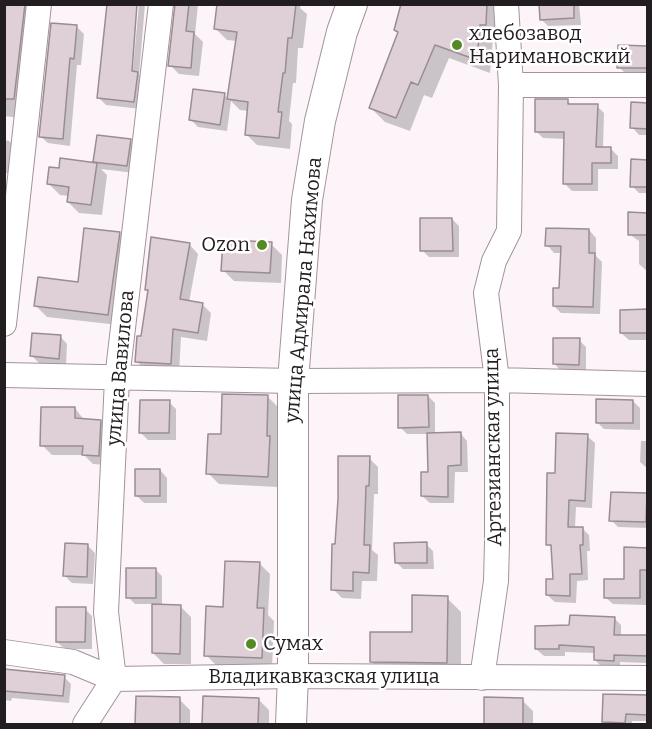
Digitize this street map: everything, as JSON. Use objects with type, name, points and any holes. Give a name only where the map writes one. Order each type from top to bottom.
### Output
[{"type":"main road","name":"улица Адмирала Нахимова","points":[[291,724],[293,381],[307,200],[320,121],[342,32],[352,4]]},
{"type":"street","points":[[4,324],[12,183],[39,4]]},
{"type":"street","name":"улица Вавилова","points":[[114,679],[106,612],[117,379],[160,4]]},
{"type":"street","name":"Артезианская улица","points":[[482,678],[496,581],[497,380],[486,293],[494,261],[509,231],[511,85],[506,4]]},
{"type":"street","points":[[511,85],[648,85]]},
{"type":"street","points":[[4,375],[117,379],[497,380],[648,384]]},
{"type":"street","name":"Владикавказская улица","points":[[4,652],[73,662],[114,679],[293,676],[648,678]]},
{"type":"street","points":[[85,724],[114,679]]},
{"type":"building","points":[[4,4],[25,4],[14,99],[4,99]]},
{"type":"building","points":[[107,4],[137,4],[132,71],[138,72],[134,102],[97,98]]},
{"type":"building","points":[[175,4],[189,4],[186,31],[194,32],[191,68],[168,66]]},
{"type":"building","points":[[217,4],[296,4],[292,38],[288,38],[278,112],[282,112],[279,138],[245,135],[248,102],[227,99],[237,32],[214,29]]},
{"type":"building","points":[[401,4],[487,4],[486,25],[480,25],[477,60],[435,45],[418,85],[411,82],[396,118],[369,108],[398,32],[394,30]]},
{"type":"building","points":[[539,4],[574,4],[574,18],[540,20]]},
{"type":"building","points":[[51,23],[77,25],[74,59],[70,58],[63,139],[39,137]]},
{"type":"building","points":[[618,45],[648,46],[648,68],[617,68]]},
{"type":"building","points":[[193,89],[225,93],[220,125],[189,120]]},
{"type":"building","points":[[535,99],[568,99],[568,104],[598,104],[596,147],[611,147],[611,163],[592,163],[592,184],[563,184],[564,132],[535,132]]},
{"type":"building","points":[[631,102],[648,103],[648,129],[630,128]]},
{"type":"building","points":[[97,135],[131,139],[127,166],[93,162]]},
{"type":"building","points":[[60,158],[97,163],[91,205],[67,202],[69,187],[47,184],[49,167],[59,168]]},
{"type":"building","points":[[631,159],[648,160],[648,187],[630,187]]},
{"type":"building","points":[[628,212],[648,213],[648,235],[628,235]]},
{"type":"building","points":[[420,218],[452,218],[453,251],[420,251]]},
{"type":"building","points":[[84,228],[120,232],[108,315],[34,306],[38,277],[78,282]]},
{"type":"building","points":[[546,228],[589,229],[589,253],[595,253],[593,307],[553,306],[553,288],[559,288],[561,246],[545,246]]},
{"type":"building","points":[[151,237],[190,243],[180,299],[203,303],[198,333],[173,329],[171,364],[135,362],[137,336],[141,336],[148,290],[145,290]]},
{"type":"building","points":[[223,240],[272,242],[270,273],[221,271]]},
{"type":"building","points":[[648,309],[648,333],[620,333],[620,310]]},
{"type":"building","points":[[32,333],[61,335],[59,359],[30,356]]},
{"type":"building","points":[[553,338],[580,338],[579,365],[553,364]]},
{"type":"building","points":[[222,394],[268,395],[267,436],[270,436],[268,477],[206,474],[208,434],[221,434]]},
{"type":"building","points":[[398,395],[428,395],[429,427],[398,428]]},
{"type":"building","points":[[596,399],[633,400],[633,423],[596,423]]},
{"type":"building","points":[[140,400],[170,400],[169,433],[139,433]]},
{"type":"building","points":[[41,407],[75,407],[75,418],[101,420],[99,456],[82,455],[83,446],[40,446]]},
{"type":"building","points":[[461,432],[461,465],[448,466],[448,497],[421,496],[421,472],[428,472],[427,433]]},
{"type":"building","points":[[556,433],[588,434],[585,501],[569,500],[568,527],[583,527],[583,545],[580,545],[582,574],[570,574],[570,596],[546,595],[546,579],[553,579],[551,545],[546,545],[547,473],[555,473]]},
{"type":"building","points":[[338,456],[370,456],[369,486],[366,486],[364,545],[370,545],[369,573],[353,572],[353,591],[331,590],[332,544],[335,544],[338,499]]},
{"type":"building","points":[[135,469],[160,469],[160,496],[135,496]]},
{"type":"building","points":[[611,492],[647,493],[646,522],[609,521]]},
{"type":"building","points":[[427,542],[427,563],[395,563],[394,543]]},
{"type":"building","points":[[65,543],[88,544],[87,577],[63,576]]},
{"type":"building","points":[[624,547],[648,548],[648,570],[640,570],[640,598],[604,598],[604,579],[624,579]]},
{"type":"building","points":[[225,561],[260,562],[257,608],[264,608],[262,658],[204,656],[206,606],[223,607]]},
{"type":"building","points":[[126,568],[156,568],[156,598],[126,598]]},
{"type":"building","points":[[412,595],[448,596],[447,663],[370,662],[370,632],[412,632]]},
{"type":"building","points":[[152,604],[181,605],[180,654],[152,653]]},
{"type":"building","points":[[56,607],[86,607],[85,642],[56,642]]},
{"type":"building","points":[[570,615],[615,617],[614,635],[648,635],[648,656],[614,655],[614,661],[594,660],[594,647],[559,645],[559,649],[535,649],[535,626],[569,625]]},
{"type":"building","points":[[4,669],[65,675],[63,696],[4,691]]},
{"type":"building","points":[[603,694],[648,695],[648,715],[626,714],[625,723],[602,722]]},
{"type":"building","points":[[136,696],[180,697],[180,724],[135,724]]},
{"type":"building","points":[[203,696],[259,698],[258,724],[202,724]]},
{"type":"building","points":[[484,697],[523,698],[523,724],[484,724]]},
{"type":"place","name":"хлебозавод Наримановский","points":[[457,45]]},
{"type":"place","name":"Ozon","points":[[262,245]]},
{"type":"place","name":"Сумах","points":[[251,644]]}]
